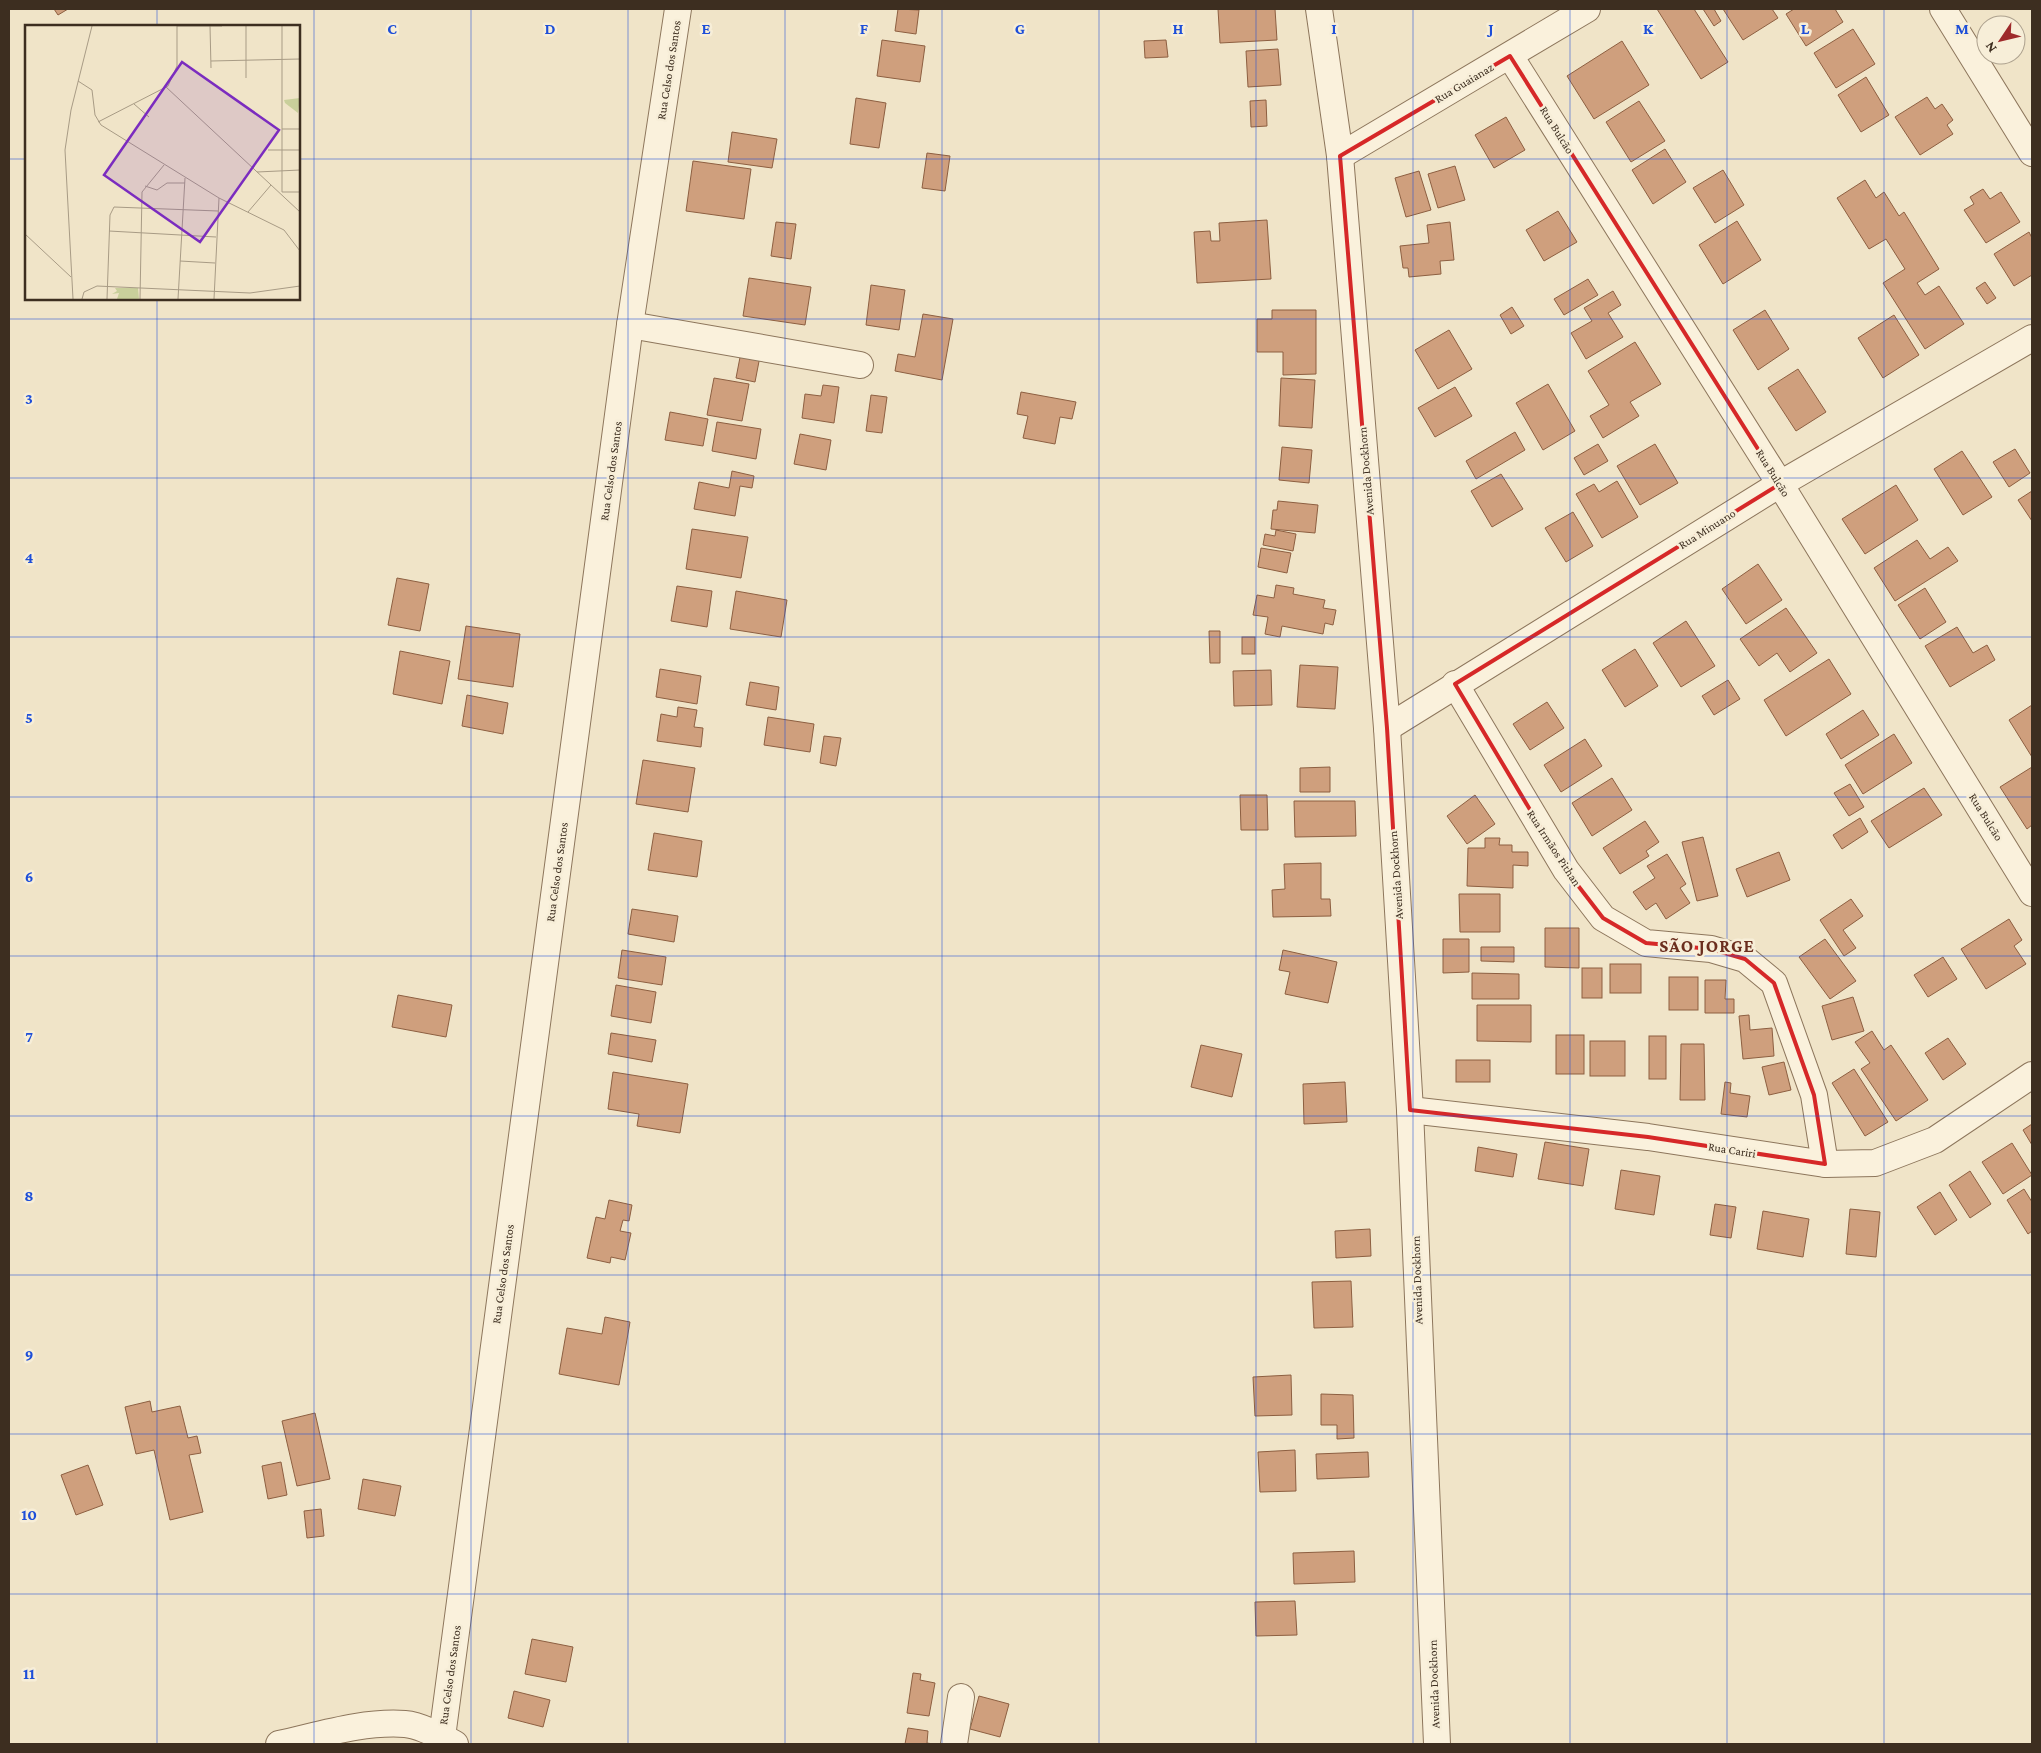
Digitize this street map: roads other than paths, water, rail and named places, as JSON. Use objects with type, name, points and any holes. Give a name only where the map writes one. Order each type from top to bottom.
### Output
[{"type":"street","name":"Rua Celso dos Santos","points":[[448,1740],[630,325],[678,9]]},
{"type":"street","name":"Avenida Dockhorn","points":[[1319,9],[1340,156],[1387,728],[1410,1110],[1437,1744]]},
{"type":"street","name":"Rua Guaianaz","points":[[1340,156],[1587,9]]},
{"type":"street","points":[[1943,9],[2032,153]]},
{"type":"street","name":"Rua Bulcão","points":[[1510,56],[1780,484],[2032,893]]},
{"type":"street","points":[[630,325],[860,365]]},
{"type":"street","name":"Rua Minuano","points":[[1387,728],[1455,684],[1780,484],[2032,338]]},
{"type":"street","name":"Rua Irmãos Pithan","points":[[1455,684],[1566,870],[1603,918],[1646,943],[1711,950],[1745,959],[1774,982],[1814,1095],[1824,1164]]},
{"type":"street","name":"Rua Cariri","points":[[1410,1110],[1648,1137],[1824,1164],[1875,1163],[1935,1140],[2032,1075]]},
{"type":"street","points":[[954,1744],[961,1697]]},
{"type":"street","points":[[279,1744],[370,1724],[407,1724],[448,1740]]},
{"type":"district","name":"SÃO JORGE","points":[[1707,946]]}]
